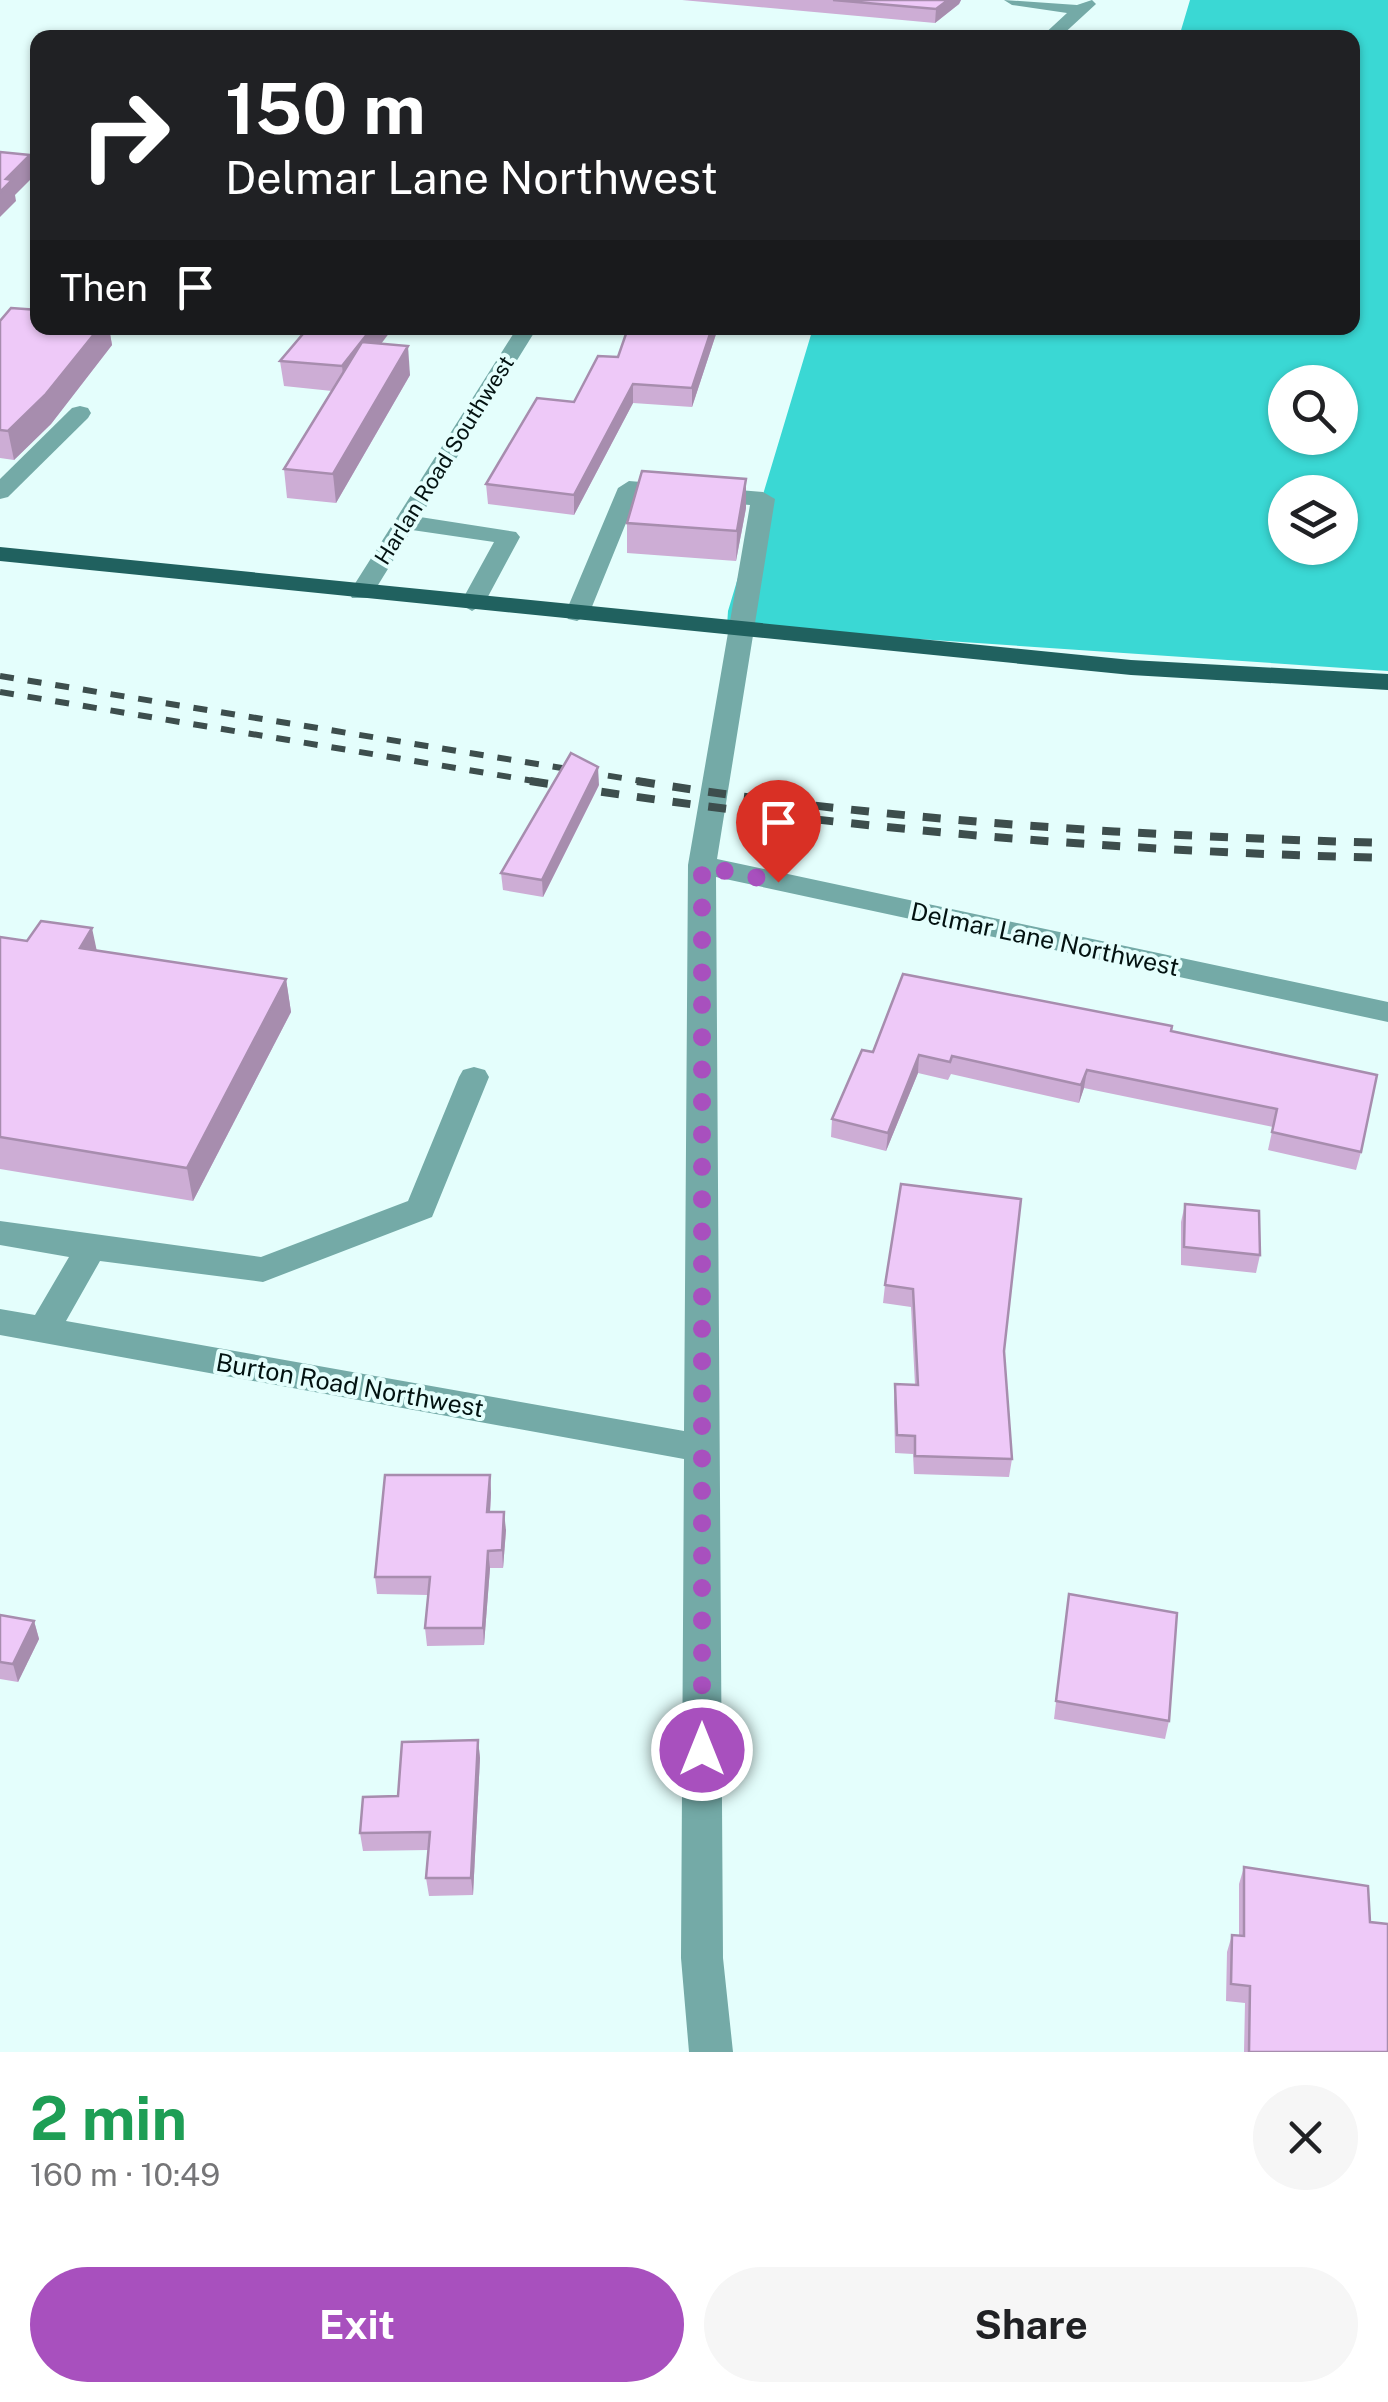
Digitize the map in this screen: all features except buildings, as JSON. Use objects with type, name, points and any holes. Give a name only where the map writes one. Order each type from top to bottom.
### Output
[{"type":"main road","points":[[0,554],[361,594],[1204,672],[1388,682]]},
{"type":"street","points":[[1012,0],[1086,5]]},
{"type":"street","points":[[1057,30],[1086,5]]},
{"type":"street","name":"Harlan Road Southwest","points":[[361,594],[523,335]]},
{"type":"street","points":[[0,492],[80,413]]},
{"type":"street","points":[[578,614],[629,488],[763,499],[702,866],[702,1958],[711,2052]]},
{"type":"street","points":[[406,522],[508,537],[472,604]]},
{"type":"street","name":"Delmar Lane Northwest","points":[[702,866],[1388,1012]]},
{"type":"street","points":[[0,1232],[263,1270],[421,1209],[474,1078]]},
{"type":"street","points":[[44,1330],[91,1248]]},
{"type":"street","name":"Burton Road Northwest","points":[[0,1322],[700,1448]]},
{"type":"shaded area","points":[[1190,0],[1388,0],[1388,671],[727,626],[728,611],[811,335],[1360,335],[1360,30],[1181,30]]},
{"type":"railway","points":[[0,676],[653,783]]},
{"type":"railway","points":[[0,692],[546,783]]},
{"type":"railway","points":[[530,781],[744,811],[958,834],[1172,849],[1388,858]]},
{"type":"railway","points":[[637,781],[824,807],[1011,824],[1388,843]]},
{"type":"route","points":[[702,1750],[702,866],[778,882]]}]
